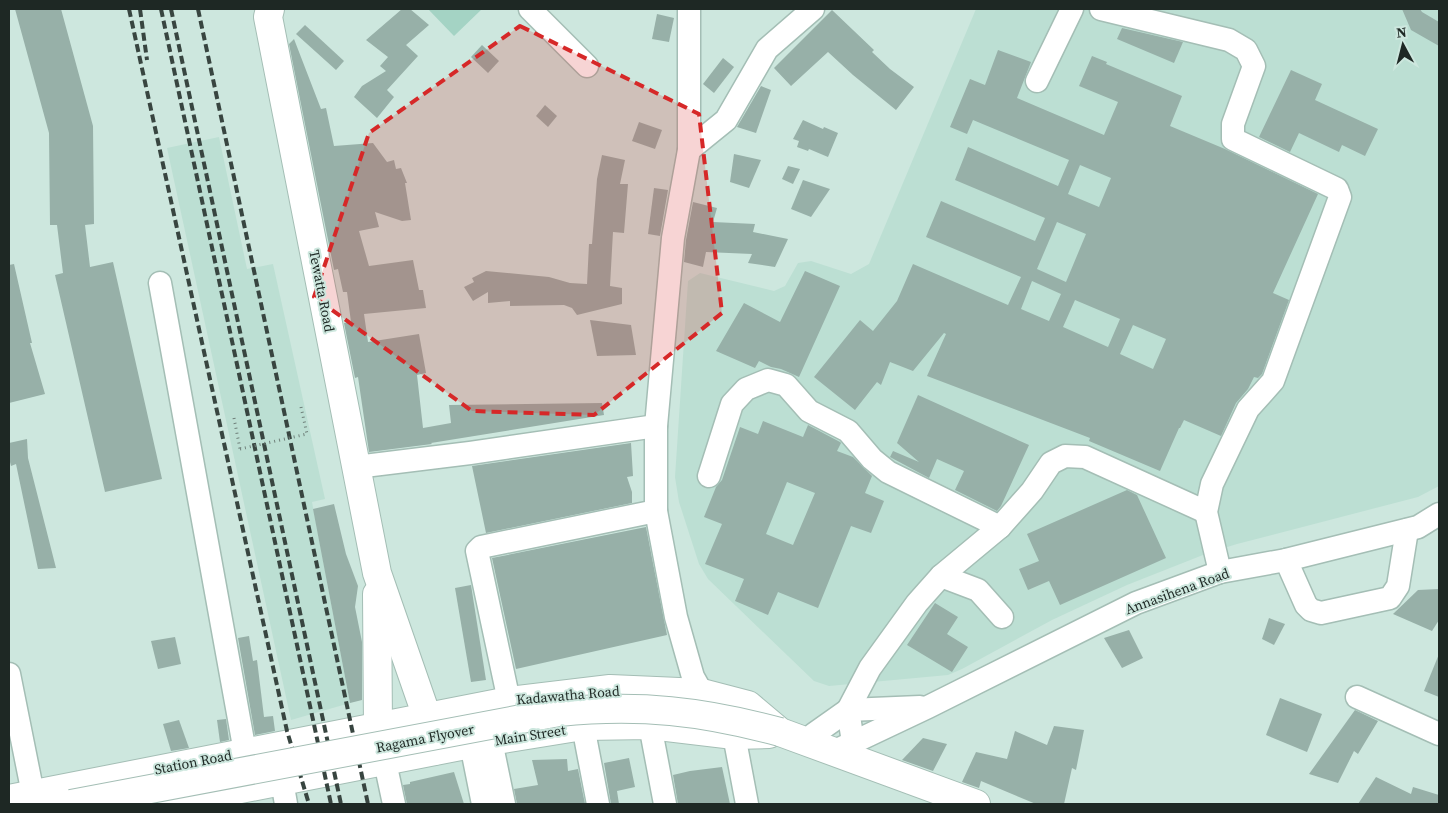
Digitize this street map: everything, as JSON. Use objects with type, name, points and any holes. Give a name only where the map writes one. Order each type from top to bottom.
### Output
[{"type":"main road","name":"Tewatta Road","points":[[270,9],[268,17],[377,573],[427,716],[434,751]]},
{"type":"main road","name":"Tewatta Road","points":[[377,573],[378,727],[385,762]]},
{"type":"main road","name":"Kadawatha Road","points":[[378,727],[509,701],[610,689],[702,693],[748,706],[780,732]]},
{"type":"main road","name":"Ragama Flyover","points":[[71,804],[569,711],[632,708],[677,711],[725,718],[780,732]]},
{"type":"main road","name":"Main Street","points":[[164,804],[284,793],[385,762],[434,751],[583,726],[650,726],[734,735],[761,735],[780,732]]},
{"type":"main road","name":"Station Road","points":[[21,797],[378,727]]},
{"type":"main road","points":[[780,732],[807,742],[843,747],[976,804]]},
{"type":"street","points":[[530,9],[587,66]]},
{"type":"street","points":[[689,9],[689,150],[673,238],[656,426],[656,511],[676,617],[693,677],[702,693]]},
{"type":"street","points":[[689,150],[726,120],[767,49],[812,9]]},
{"type":"street","points":[[1036,81],[1072,9]]},
{"type":"street","points":[[1101,9],[1229,40],[1246,50],[1254,66],[1233,124],[1233,139],[1337,189],[1340,198],[1273,381],[1248,409],[1212,484],[1206,512],[1220,572]]},
{"type":"street","points":[[160,283],[245,752]]},
{"type":"street","points":[[709,476],[732,404],[746,389],[768,380],[786,384],[809,411],[848,431],[872,459],[888,472],[1000,527]]},
{"type":"street","points":[[356,466],[470,453],[656,426]]},
{"type":"street","points":[[843,747],[848,710],[878,655],[917,603],[941,576],[1000,527],[1032,491],[1051,463],[1065,456],[1085,458],[1206,512]]},
{"type":"street","points":[[509,701],[477,552],[481,547],[656,511]]},
{"type":"street","name":"Annasihena Road","points":[[843,747],[928,707],[1136,603],[1220,572],[1286,560],[1418,527],[1439,514]]},
{"type":"street","points":[[1286,560],[1306,605],[1311,610],[1322,613],[1390,598],[1398,586],[1407,530]]},
{"type":"street","points":[[941,576],[978,590],[1002,617]]},
{"type":"street","points":[[9,674],[21,797]]},
{"type":"street","points":[[1357,698],[1439,734]]},
{"type":"street","name":"Annasihena Road","points":[[848,710],[928,707]]},
{"type":"street","points":[[807,742],[814,734],[848,710]]},
{"type":"street","points":[[583,726],[598,804]]},
{"type":"street","points":[[650,726],[665,804]]},
{"type":"street","points":[[734,735],[747,804]]},
{"type":"street","points":[[481,743],[483,804]]},
{"type":"street","points":[[481,743],[504,804]]},
{"type":"street","points":[[385,762],[394,804]]},
{"type":"path","points":[[234,418],[240,449],[307,434],[301,408]]},
{"type":"highlighted area","points":[[520,26],[699,114],[722,313],[594,415],[472,411],[314,297],[369,133]]},
{"type":"shaded area","points":[[428,9],[482,9],[454,36]]},
{"type":"shaded area","points":[[976,9],[1439,9],[1439,486],[1418,497],[1208,553],[1127,585],[1052,620],[948,675],[829,686],[814,681],[708,579],[699,564],[679,502],[675,477],[688,281],[700,273],[774,291],[785,286],[798,263],[811,261],[851,274],[869,264]]},
{"type":"shaded area","points":[[219,137],[247,269],[273,264],[325,499],[312,502],[350,703],[291,720],[167,148]]},
{"type":"building","points":[[15,9],[61,9],[93,126],[94,224],[85,225],[90,267],[113,262],[162,479],[105,492],[55,275],[63,273],[57,225],[50,225],[49,133]]},
{"type":"building","points":[[402,9],[410,9],[429,25],[406,45],[418,56],[387,90],[394,97],[377,118],[354,97],[362,86],[386,71],[380,66],[388,57],[366,40]]},
{"type":"building","points":[[1402,9],[1420,9],[1439,22],[1439,46],[1411,30]]},
{"type":"building","points":[[832,10],[874,50],[872,52],[890,69],[914,87],[896,110],[828,52],[791,86],[774,68]]},
{"type":"building","points":[[657,14],[674,18],[669,42],[652,39]]},
{"type":"building","points":[[305,25],[344,61],[336,70],[296,34]]},
{"type":"building","points":[[1122,28],[1183,42],[1174,63],[1117,39]]},
{"type":"building","points":[[294,39],[321,109],[326,108],[334,146],[373,143],[387,162],[394,160],[396,169],[401,168],[407,183],[405,183],[411,220],[402,221],[375,212],[379,227],[359,231],[369,266],[413,260],[419,290],[423,290],[426,308],[364,314],[368,342],[419,334],[426,373],[417,375],[423,428],[451,423],[449,405],[602,403],[604,415],[432,444],[369,452],[358,377],[355,378],[344,323],[351,322],[347,292],[343,292],[338,269],[334,270],[289,44]]},
{"type":"building","points":[[482,45],[499,61],[488,73],[471,57]]},
{"type":"building","points":[[998,50],[1031,62],[1017,98],[1104,135],[1118,102],[1079,86],[1092,56],[1107,62],[1106,64],[1182,96],[1170,126],[1225,149],[1318,194],[1273,293],[1289,300],[1262,374],[1258,378],[1254,377],[1248,389],[1236,403],[1221,436],[1184,420],[1160,471],[1089,441],[1090,438],[927,376],[946,334],[944,333],[913,371],[890,362],[881,385],[877,382],[855,410],[814,377],[860,320],[873,331],[897,301],[913,264],[1008,305],[1021,277],[926,237],[941,201],[1035,241],[1045,218],[955,180],[968,147],[1058,186],[1069,160],[973,120],[967,134],[950,127],[970,79],[985,85]],"holes":[[[1080,165],[1111,178],[1099,207],[1068,194]],[[1057,222],[1086,234],[1066,282],[1037,269]],[[1032,281],[1061,294],[1049,321],[1021,309]],[[1075,300],[1120,319],[1108,347],[1063,327]],[[1133,325],[1166,339],[1153,369],[1120,354]]]},
{"type":"building","points":[[723,58],[734,67],[714,93],[703,84]]},
{"type":"building","points":[[1291,70],[1322,84],[1315,100],[1378,129],[1365,156],[1342,145],[1339,152],[1299,133],[1290,152],[1259,137]]},
{"type":"building","points":[[761,86],[771,90],[756,133],[737,127]]},
{"type":"building","points":[[545,105],[557,116],[548,127],[536,116]]},
{"type":"building","points":[[803,120],[838,133],[828,157],[809,149],[808,151],[797,147],[799,141],[793,139]]},
{"type":"building","points":[[639,122],[662,130],[655,149],[632,141]]},
{"type":"building","points":[[734,154],[761,160],[749,188],[730,182]]},
{"type":"building","points":[[602,155],[625,160],[620,184],[628,184],[624,233],[613,232],[610,286],[622,288],[622,304],[577,315],[572,308],[564,305],[510,306],[510,301],[488,303],[488,292],[473,301],[464,287],[474,282],[472,278],[486,271],[549,277],[570,283],[587,284],[589,244],[592,244],[597,179]]},
{"type":"building","points":[[788,166],[800,169],[793,184],[782,179]]},
{"type":"building","points":[[803,180],[830,189],[811,217],[791,209]]},
{"type":"building","points":[[654,188],[668,190],[660,236],[648,234]]},
{"type":"building","points":[[693,202],[717,208],[713,222],[755,224],[753,232],[788,239],[775,267],[748,263],[752,254],[706,252],[703,267],[684,262]]},
{"type":"building","points":[[14,264],[32,343],[30,343],[45,394],[9,403],[9,265]]},
{"type":"building","points":[[805,271],[840,286],[799,377],[759,361],[755,368],[716,351],[744,303],[780,322]]},
{"type":"building","points":[[590,320],[631,325],[636,355],[597,356]]},
{"type":"building","points":[[918,395],[1029,445],[997,511],[955,490],[964,471],[937,459],[929,478],[890,457],[893,451],[919,462],[897,443]]},
{"type":"building","points":[[763,421],[803,437],[808,425],[840,442],[837,451],[853,457],[872,476],[865,493],[884,501],[871,533],[851,526],[818,608],[778,592],[768,615],[735,601],[744,579],[705,564],[722,524],[704,517],[716,487],[722,480],[740,427],[758,434]],"holes":[[[787,482],[815,493],[793,545],[766,534]]]},
{"type":"building","points":[[27,439],[28,458],[56,568],[38,569],[16,464],[11,466],[9,458],[9,443]]},
{"type":"building","points":[[631,443],[633,476],[627,477],[632,492],[632,503],[486,533],[472,466]]},
{"type":"building","points":[[1127,490],[1137,495],[1166,558],[1060,605],[1049,581],[1028,590],[1019,569],[1039,561],[1027,534]]},
{"type":"building","points":[[334,504],[346,554],[358,586],[355,607],[362,642],[362,700],[350,703],[313,509]]},
{"type":"building","points":[[646,527],[667,635],[516,669],[492,558]]},
{"type":"building","points":[[471,585],[486,680],[471,682],[455,588]]},
{"type":"building","points":[[1439,589],[1439,620],[1432,631],[1393,614],[1418,590]]},
{"type":"building","points":[[935,603],[958,617],[947,634],[968,647],[952,672],[907,645]]},
{"type":"building","points":[[1269,618],[1285,624],[1274,645],[1262,639]]},
{"type":"building","points":[[1129,630],[1143,658],[1122,668],[1104,638]]},
{"type":"building","points":[[249,636],[253,661],[257,660],[264,717],[273,716],[275,731],[255,735],[238,638]]},
{"type":"building","points":[[175,637],[181,664],[158,669],[151,641]]},
{"type":"building","points":[[1439,654],[1439,697],[1424,691]]},
{"type":"building","points":[[1280,698],[1322,714],[1307,752],[1266,735]]},
{"type":"building","points":[[1355,710],[1378,721],[1358,754],[1354,751],[1338,783],[1309,774]]},
{"type":"building","points":[[226,719],[229,740],[220,742],[217,720]]},
{"type":"building","points":[[179,720],[189,748],[171,751],[163,724]]},
{"type":"building","points":[[1054,726],[1084,730],[1076,770],[1072,768],[1064,804],[1036,804],[981,781],[979,788],[962,782],[976,752],[1007,759],[1015,731],[1047,745]]},
{"type":"building","points":[[923,738],[947,744],[933,771],[902,760]]},
{"type":"building","points":[[629,758],[635,787],[617,791],[619,804],[611,804],[604,763]]},
{"type":"building","points":[[567,759],[568,771],[578,769],[585,804],[517,804],[514,789],[538,785],[532,760]]},
{"type":"building","points":[[722,767],[730,804],[678,804],[673,775]]},
{"type":"building","points":[[454,772],[464,804],[407,804],[403,785]]},
{"type":"building","points":[[1376,777],[1411,794],[1413,787],[1439,795],[1439,804],[1358,804]]},
{"type":"railway","points":[[129,9],[287,731],[309,804]]},
{"type":"railway","points":[[140,9],[147,60]]},
{"type":"railway","points":[[161,9],[331,804]]},
{"type":"railway","points":[[171,9],[341,804]]},
{"type":"railway","points":[[198,9],[368,804]]}]
